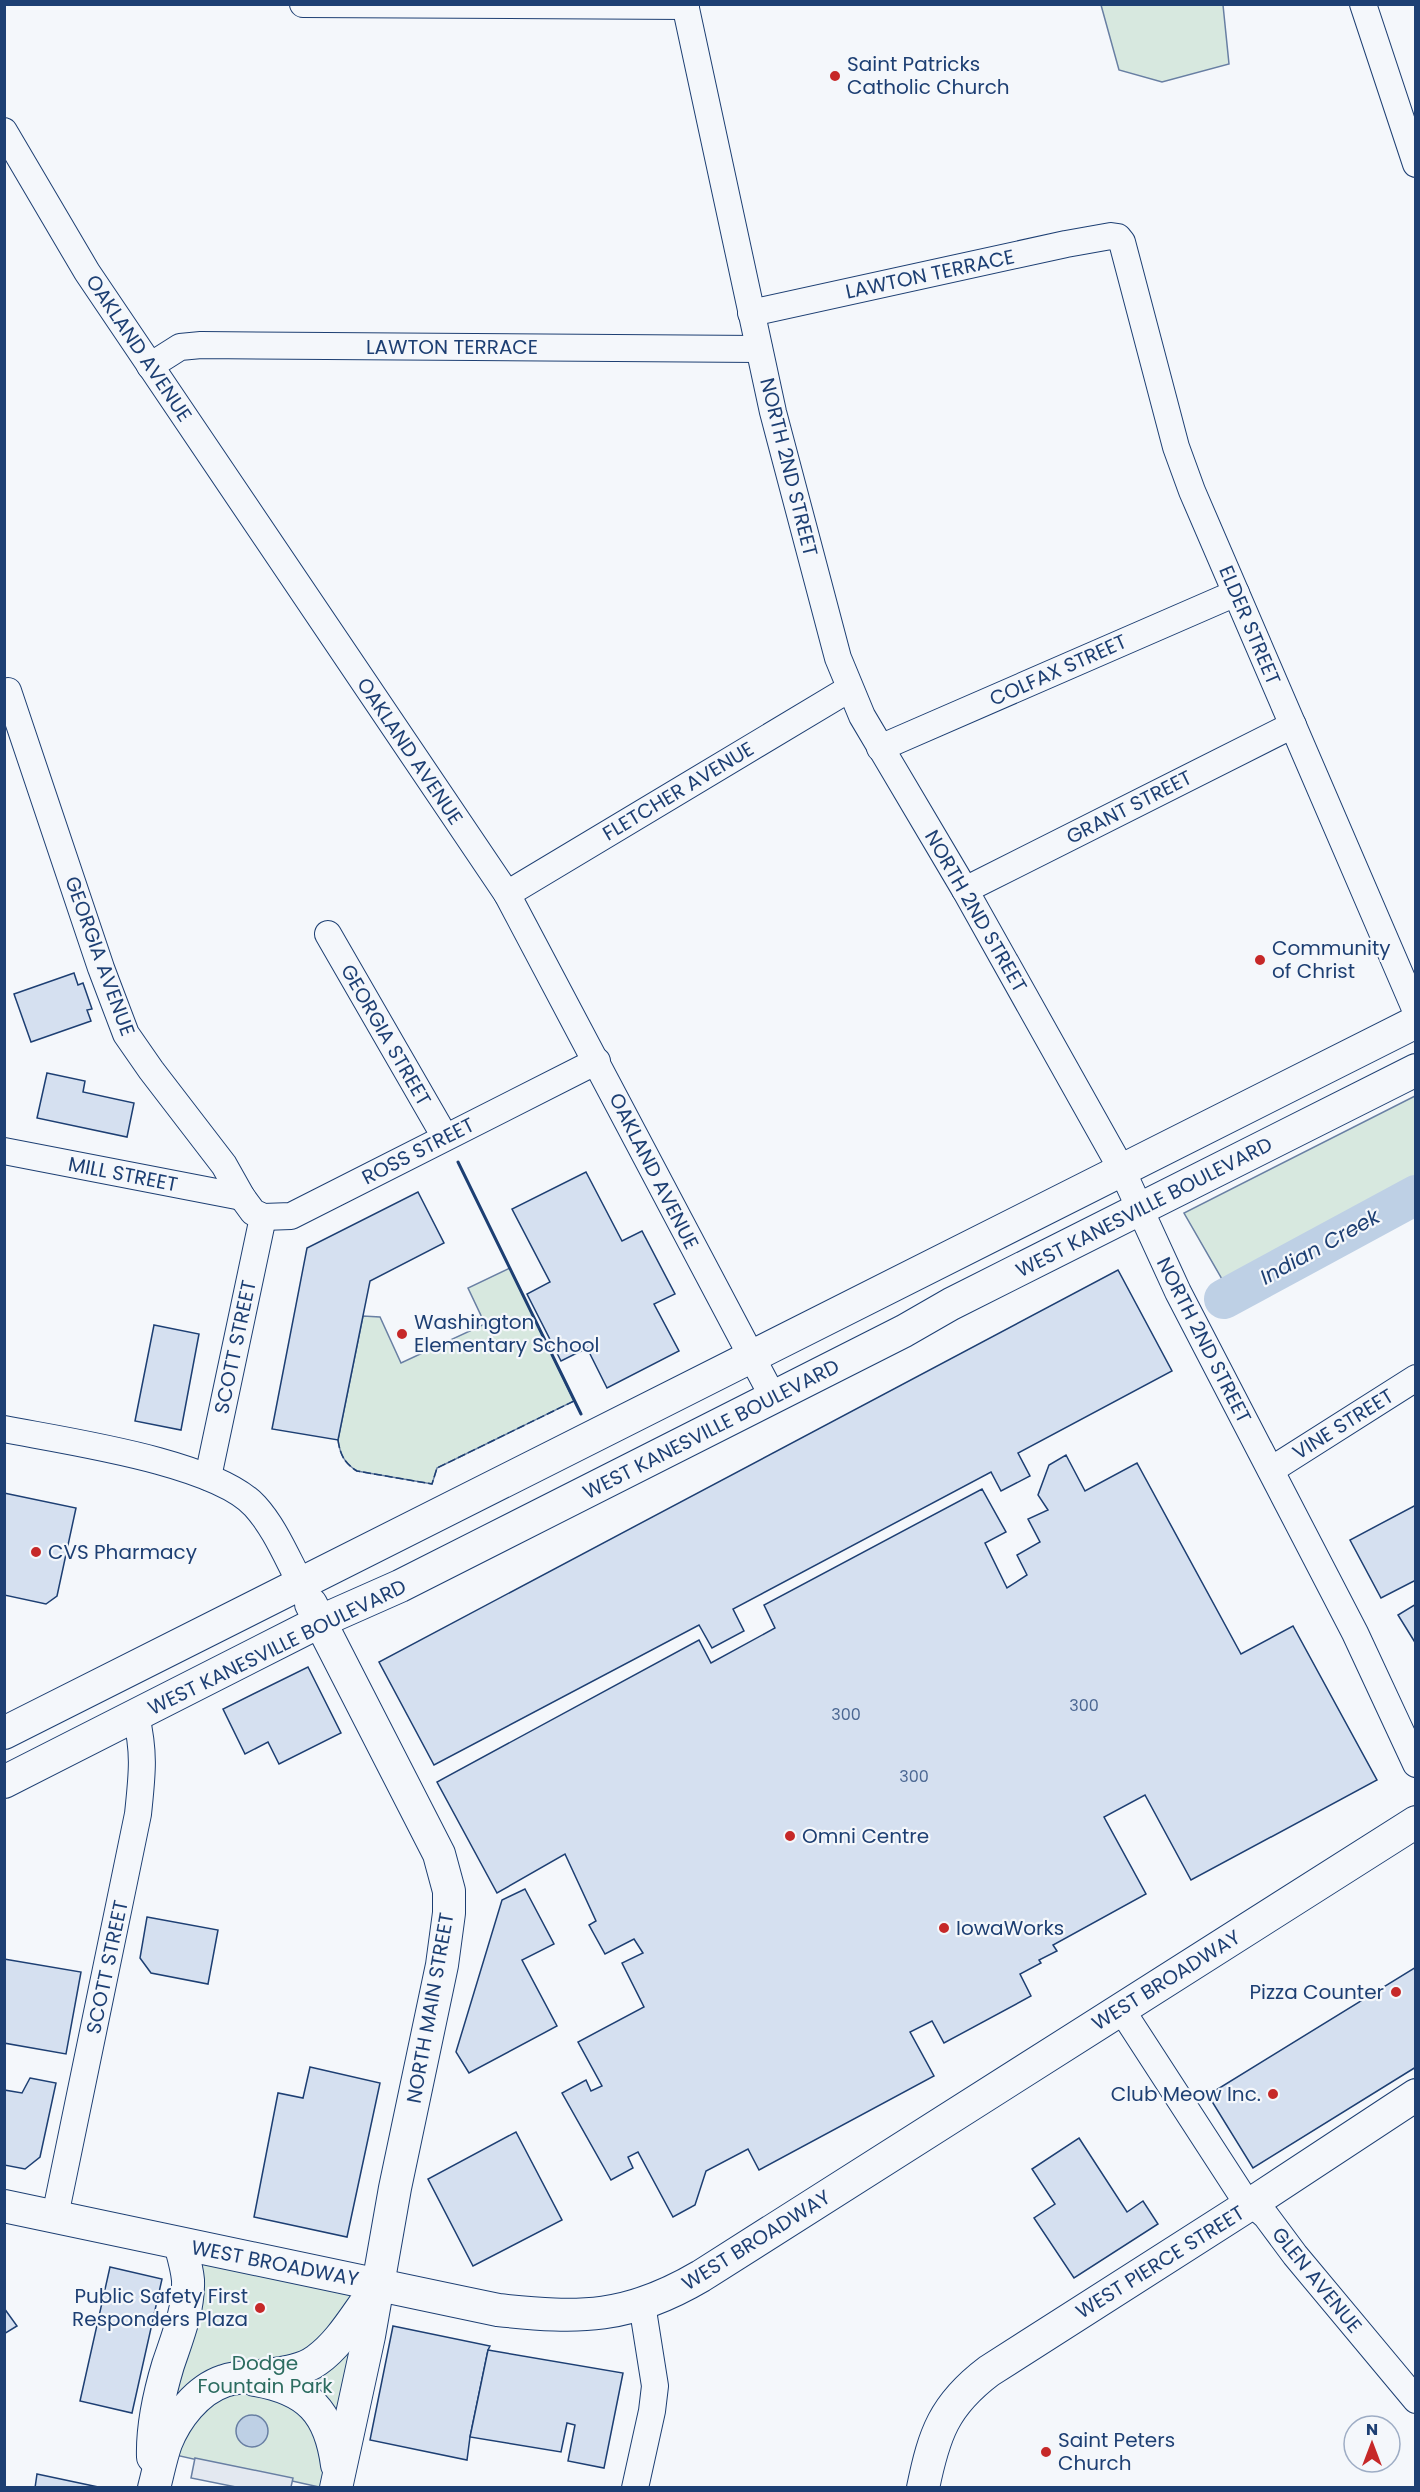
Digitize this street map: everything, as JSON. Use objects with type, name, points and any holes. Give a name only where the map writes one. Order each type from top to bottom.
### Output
[{"type":"main road","points":[[4,1733],[1416,1022]]},
{"type":"main road","name":"WEST KANESVILLE BOULEVARD","points":[[4,1782],[321,1621],[400,1586],[1416,1070]]},
{"type":"main road","name":"NORTH MAIN STREET","points":[[301,1584],[439,1854],[449,1891],[449,1913],[442,1965],[337,2483]]},
{"type":"main road","name":"WEST BROADWAY","points":[[4,2206],[498,2310],[577,2315],[613,2312],[670,2294],[702,2276],[1416,1822]]},
{"type":"main road","name":"WEST PIERCE STREET","points":[[923,2487],[935,2438],[950,2407],[975,2381],[1416,2096]]},
{"type":"main road","points":[[154,2487],[153,2440],[159,2400],[180,2332],[187,2299],[188,2279],[180,2244]]},
{"type":"main road","points":[[154,2487],[166,2444],[177,2423],[189,2406],[205,2391],[224,2381],[300,2369],[316,2361],[333,2346],[379,2284]]},
{"type":"main road","points":[[242,2378],[288,2389],[304,2398],[320,2413],[329,2427],[334,2447],[337,2483]]},
{"type":"street","points":[[303,4],[686,5]]},
{"type":"street","points":[[1363,4],[1416,164]]},
{"type":"street","name":"NORTH 2ND STREET","points":[[686,5],[759,349],[835,647],[849,689],[880,748],[965,890],[1122,1170],[1178,1292],[1355,1633],[1416,1764]]},
{"type":"street","name":"OAKLAND AVENUE","points":[[4,131],[87,272],[507,894],[773,1397]]},
{"type":"street","name":"LAWTON TERRACE","points":[[751,313],[1111,236]]},
{"type":"street","name":"ELDER STREET","points":[[1111,236],[1118,237],[1122,242],[1176,447],[1236,593],[1416,1011]]},
{"type":"street","name":"LAWTON TERRACE","points":[[150,366],[180,347],[201,345],[759,349]]},
{"type":"street","name":"COLFAX STREET","points":[[880,748],[1236,593]]},
{"type":"street","name":"FLETCHER AVENUE","points":[[507,894],[849,689]]},
{"type":"street","name":"GEORGIA AVENUE","points":[[8,691],[101,968],[126,1034],[224,1165],[242,1197]]},
{"type":"street","name":"GRANT STREET","points":[[965,890],[1293,725]]},
{"type":"street","name":"GEORGIA STREET","points":[[328,934],[445,1137]]},
{"type":"street","name":"ROSS STREET","points":[[263,1217],[291,1216],[597,1061]]},
{"type":"street","name":"MILL STREET","points":[[4,1151],[242,1197]]},
{"type":"street","points":[[242,1197],[253,1212],[263,1217]]},
{"type":"street","name":"SCOTT STREET","points":[[208,1477],[263,1217]]},
{"type":"street","name":"VINE STREET","points":[[1270,1470],[1416,1378]]},
{"type":"street","points":[[4,1429],[151,1460],[208,1477],[233,1488],[254,1505],[272,1529],[301,1584]]},
{"type":"street","name":"SCOTT STREET","points":[[55,2216],[138,1814],[143,1775],[143,1745],[136,1716]]},
{"type":"street","name":"GLEN AVENUE","points":[[1121,2009],[1241,2194],[1266,2216],[1294,2255],[1416,2400]]},
{"type":"street","points":[[635,2487],[652,2411],[655,2386],[642,2304]]},
{"type":"green space","points":[[1101,5],[1223,5],[1229,64],[1162,82],[1119,70]]},
{"type":"green space","points":[[1415,1096],[1415,1204],[1238,1307],[1184,1213]]},
{"type":"green space","points":[[510,1268],[574,1401],[437,1468],[432,1484],[357,1471],[349,1465],[343,1458],[338,1440],[363,1316],[380,1317],[401,1363],[485,1324],[468,1288]]},
{"type":"green space","name":"Dodge Fountain Park","points":[[180,2244],[379,2284],[336,2487],[319,2487],[153,2450]]},
{"type":"shaded area","points":[[195,2458],[293,2478],[291,2487],[236,2487],[191,2478]]},
{"type":"water","points":[[252,2415],[263,2420],[268,2431],[263,2442],[252,2447],[241,2442],[236,2431],[241,2420]]},
{"type":"building","points":[[74,973],[78,985],[83,983],[92,1009],[87,1010],[91,1021],[31,1042],[14,994]]},
{"type":"building","points":[[47,1073],[85,1081],[83,1092],[134,1103],[127,1137],[37,1118]]},
{"type":"building","points":[[586,1172],[622,1241],[642,1231],[675,1294],[654,1304],[679,1351],[607,1388],[587,1348],[561,1361],[527,1294],[550,1282],[512,1209]]},
{"type":"building","name":"Washington Elementary School","points":[[418,1192],[444,1243],[370,1281],[338,1440],[272,1429],[307,1248]]},
{"type":"building","points":[[1118,1270],[1172,1371],[1018,1453],[1030,1476],[1001,1491],[991,1472],[733,1609],[744,1631],[712,1648],[699,1625],[434,1765],[379,1662]]},
{"type":"building","points":[[154,1325],[199,1334],[181,1430],[135,1421]]},
{"type":"building","name":"Omni Centre","points":[[1066,1455],[1085,1491],[1137,1463],[1241,1654],[1293,1626],[1377,1780],[1191,1880],[1145,1795],[1104,1817],[1146,1894],[1053,1945],[1057,1951],[1039,1960],[1041,1963],[1020,1974],[1031,1996],[944,2043],[932,2021],[910,2032],[934,2076],[759,2170],[748,2149],[706,2171],[695,2205],[673,2217],[638,2152],[628,2157],[633,2168],[611,2180],[562,2093],[586,2080],[591,2091],[602,2086],[578,2042],[644,2007],[622,1963],[643,1953],[634,1939],[605,1954],[589,1925],[596,1921],[565,1854],[497,1893],[437,1782],[699,1640],[711,1663],[775,1628],[764,1605],[982,1489],[1006,1532],[985,1543],[1007,1588],[1027,1575],[1017,1555],[1040,1542],[1028,1519],[1048,1510],[1038,1495],[1049,1465]]},
{"type":"building","name":"CVS Pharmacy","points":[[4,1493],[76,1508],[57,1596],[46,1604],[4,1595]]},
{"type":"building","points":[[1416,1505],[1416,1580],[1381,1598],[1350,1540]]},
{"type":"building","points":[[1416,1604],[1416,1644],[1398,1615]]},
{"type":"building","points":[[308,1667],[341,1733],[279,1764],[268,1742],[245,1754],[223,1709]]},
{"type":"building","points":[[525,1889],[554,1944],[522,1960],[557,2026],[469,2073],[456,2052],[502,1900]]},
{"type":"building","points":[[147,1917],[218,1930],[208,1984],[151,1973],[140,1958]]},
{"type":"building","points":[[4,1959],[81,1972],[66,2054],[4,2043]]},
{"type":"building","points":[[1416,1967],[1416,2067],[1253,2168],[1208,2095]]},
{"type":"building","points":[[310,2067],[380,2083],[347,2237],[254,2217],[278,2093],[303,2098]]},
{"type":"building","points":[[30,2078],[56,2083],[40,2157],[25,2169],[4,2165],[4,2090],[22,2093]]},
{"type":"building","points":[[516,2132],[562,2220],[473,2266],[428,2179]]},
{"type":"building","points":[[1079,2138],[1127,2212],[1143,2201],[1158,2224],[1074,2278],[1034,2218],[1055,2204],[1032,2169]]},
{"type":"building","points":[[110,2267],[162,2279],[132,2413],[80,2401]]},
{"type":"building","points":[[4,2308],[17,2326],[4,2334]]},
{"type":"building","points":[[393,2326],[490,2346],[467,2460],[370,2440]]},
{"type":"building","points":[[488,2350],[623,2373],[604,2468],[568,2461],[575,2425],[567,2423],[561,2452],[470,2437]]},
{"type":"building","points":[[37,2474],[103,2488],[35,2488]]},
{"type":"waterway","name":"Indian Creek","points":[[1224,1299],[1416,1195]]},
{"type":"fence","points":[[338,1440],[343,1458],[357,1471],[432,1484],[437,1468],[574,1401]]},
{"type":"wall","points":[[458,1162],[581,1414]]},
{"type":"place","name":"Saint Patricks Catholic Church","points":[[835,76]]},
{"type":"place","name":"Community of Christ","points":[[1260,960]]},
{"type":"place","name":"Washington Elementary School","points":[[402,1334]]},
{"type":"place","name":"CVS Pharmacy","points":[[36,1552]]},
{"type":"place","name":"Omni Centre","points":[[790,1836]]},
{"type":"place","name":"IowaWorks","points":[[944,1928]]},
{"type":"place","name":"Pizza Counter","points":[[1396,1992]]},
{"type":"place","name":"Club Meow Inc.","points":[[1273,2094]]},
{"type":"place","name":"Public Safety First Responders Plaza","points":[[260,2308]]},
{"type":"place","name":"Saint Peters Church","points":[[1046,2452]]}]
